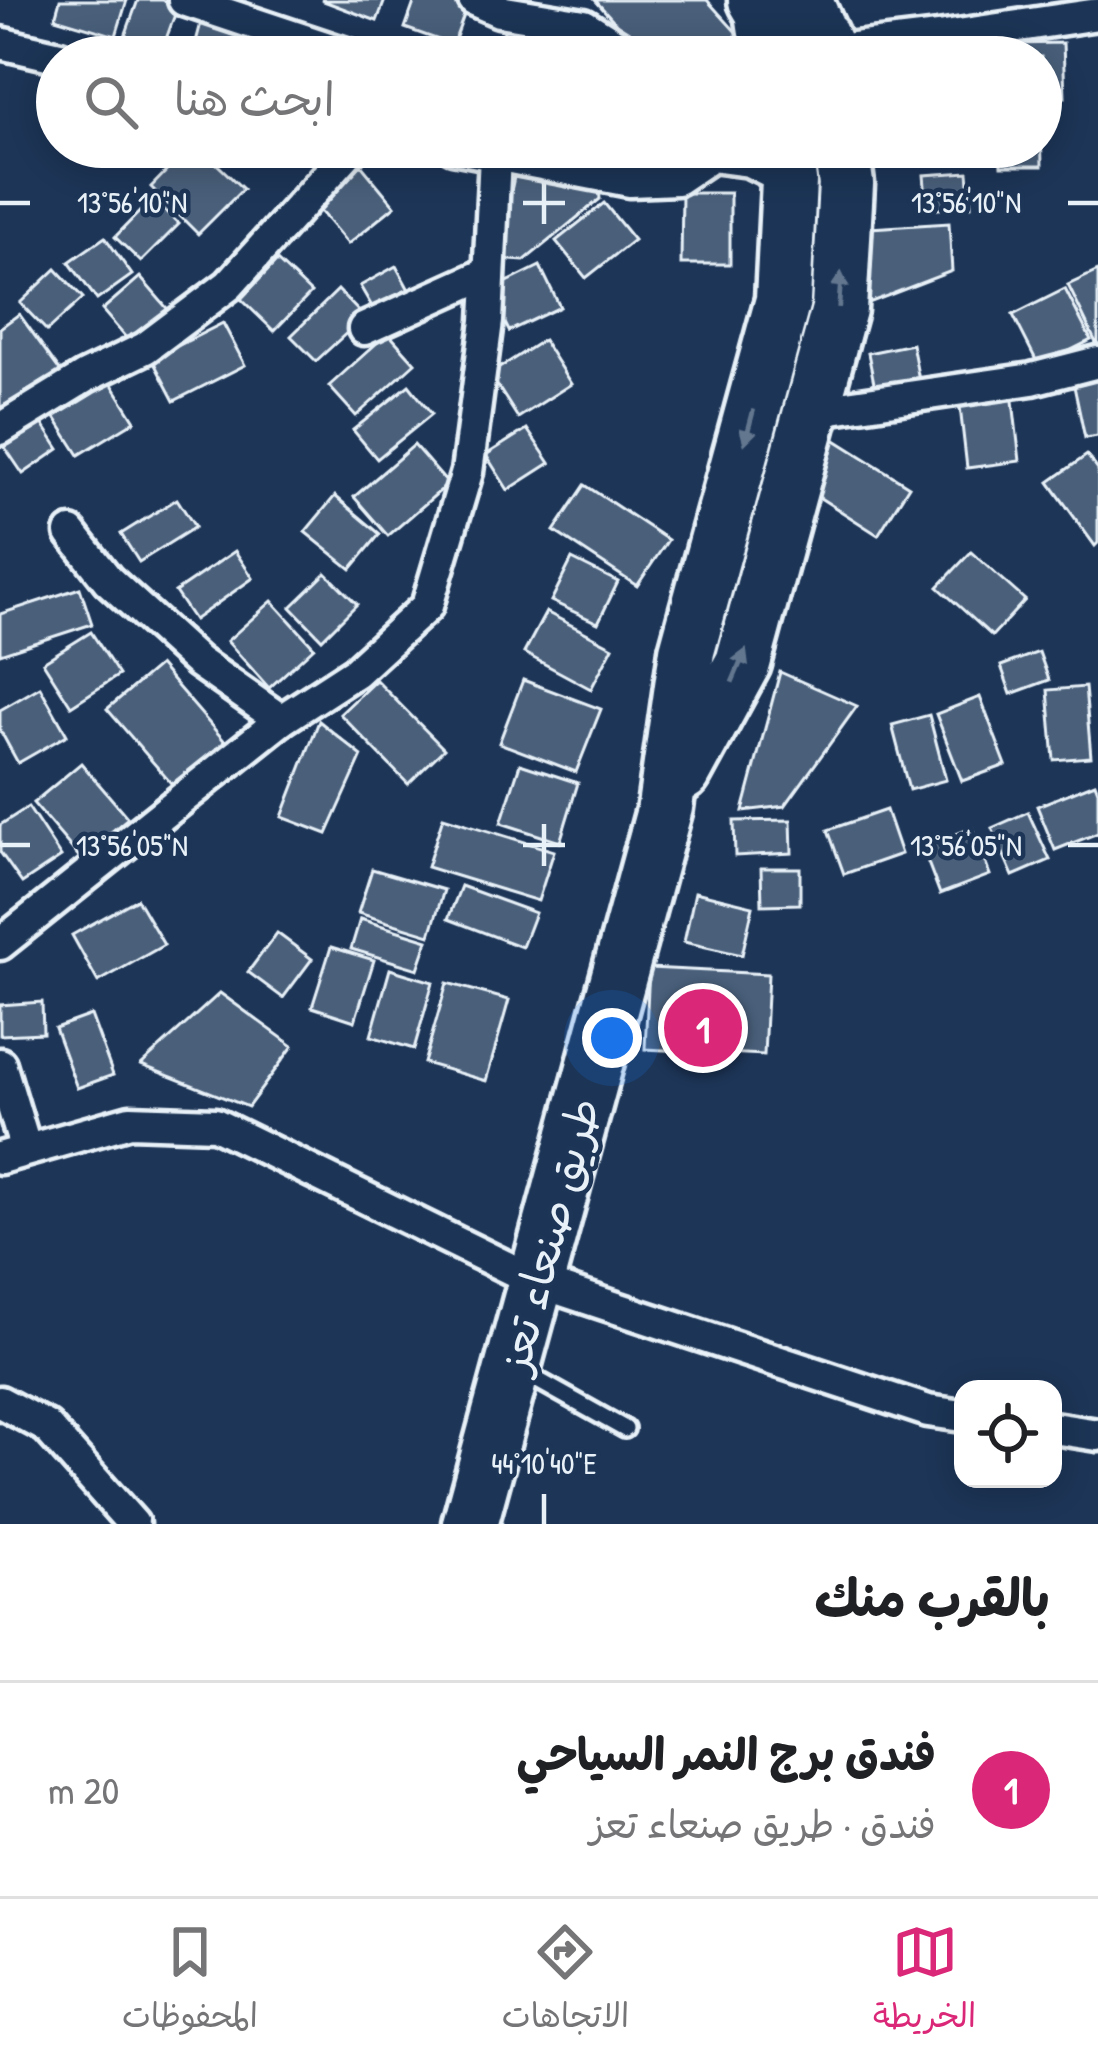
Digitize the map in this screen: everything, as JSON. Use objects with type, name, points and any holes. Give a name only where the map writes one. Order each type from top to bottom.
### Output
[{"type":"highway","points":[[756,0],[767,36]]},
{"type":"highway","points":[[804,0],[821,36]]},
{"type":"highway","name":"طريق صنعاء تعز","points":[[470,1524],[665,807],[687,651],[783,300],[786,168]]},
{"type":"highway","name":"طريق صنعاء تعز","points":[[665,807],[743,663],[839,309],[843,168]]},
{"type":"street","points":[[184,0],[292,36]]},
{"type":"street","points":[[474,0],[499,11],[584,25],[602,36]]},
{"type":"street","points":[[951,36],[1098,14]]},
{"type":"street","points":[[0,43],[36,51]]},
{"type":"street","points":[[0,429],[85,377],[146,348],[229,285],[334,168]]},
{"type":"street","points":[[0,944],[281,720],[355,672],[427,606],[467,472],[487,321],[493,168]]},
{"type":"street","points":[[569,168],[630,181],[676,179],[689,168]]},
{"type":"street","points":[[364,328],[488,273]]},
{"type":"street","points":[[812,411],[1032,380],[1098,362]]},
{"type":"street","points":[[71,532],[108,580],[198,662],[281,720]]},
{"type":"street","points":[[0,1064],[13,1154],[130,1121],[215,1124],[535,1281],[928,1411],[954,1415]]},
{"type":"street","points":[[0,1402],[47,1426],[133,1524]]},
{"type":"street","points":[[1062,1429],[1098,1435]]},
{"type":"lane","points":[[512,1366],[626,1429]]},
{"type":"building","points":[[60,0],[127,0],[116,36],[55,18]]},
{"type":"building","points":[[138,0],[178,6],[167,36],[125,36]]},
{"type":"building","points":[[321,0],[385,0],[377,21]]},
{"type":"building","points":[[415,0],[448,0],[467,7],[456,36],[428,36],[405,28]]},
{"type":"building","points":[[595,0],[707,0],[740,36],[627,36]]},
{"type":"building","points":[[202,19],[243,30],[241,36],[198,36]]},
{"type":"building","points":[[510,19],[544,36],[502,36]]},
{"type":"building","points":[[1062,43],[1065,97],[1062,97]]},
{"type":"building","points":[[170,168],[221,168],[243,189],[198,234],[151,187]]},
{"type":"building","points":[[363,168],[395,206],[348,244],[314,204]]},
{"type":"building","points":[[968,172],[971,206],[927,210],[924,175]]},
{"type":"building","points":[[515,173],[598,180],[600,199],[524,261],[496,259]]},
{"type":"building","points":[[682,193],[730,193],[730,264],[681,264]]},
{"type":"building","points":[[152,199],[179,224],[141,262],[115,237]]},
{"type":"building","points":[[604,203],[634,240],[586,278],[556,241]]},
{"type":"building","points":[[949,223],[952,271],[861,306],[870,228]]},
{"type":"building","points":[[105,237],[132,275],[97,300],[69,262]]},
{"type":"building","points":[[277,261],[311,293],[274,331],[241,299]]},
{"type":"building","points":[[396,266],[413,297],[378,317],[360,286]]},
{"type":"building","points":[[540,266],[560,307],[509,331],[489,291]]},
{"type":"building","points":[[56,269],[83,298],[47,331],[20,303]]},
{"type":"building","points":[[1098,271],[1098,342],[1096,343],[1068,285]]},
{"type":"building","points":[[140,277],[172,314],[134,347],[102,310]]},
{"type":"building","points":[[1065,289],[1091,340],[1039,366],[1013,315]]},
{"type":"building","points":[[338,290],[364,317],[316,361],[291,336]]},
{"type":"building","points":[[19,314],[63,375],[4,416],[0,410],[0,328]]},
{"type":"building","points":[[223,323],[245,365],[174,401],[152,359]]},
{"type":"building","points":[[388,333],[415,363],[356,416],[329,386]]},
{"type":"building","points":[[543,340],[571,384],[518,418],[490,374]]},
{"type":"building","points":[[912,344],[919,380],[875,388],[868,353]]},
{"type":"building","points":[[1098,366],[1098,436],[1085,438],[1071,372]]},
{"type":"building","points":[[103,370],[135,421],[79,455],[47,405]]},
{"type":"building","points":[[409,385],[432,414],[377,459],[353,430]]},
{"type":"building","points":[[1012,392],[1020,461],[967,468],[959,398]]},
{"type":"building","points":[[36,414],[59,449],[23,474],[0,440]]},
{"type":"building","points":[[527,429],[550,463],[508,490],[486,455]]},
{"type":"building","points":[[834,439],[909,486],[878,535],[803,487]]},
{"type":"building","points":[[414,445],[448,484],[388,536],[354,497]]},
{"type":"building","points":[[1087,455],[1098,470],[1095,546],[1049,482]]},
{"type":"building","points":[[585,485],[668,540],[637,586],[554,531]]},
{"type":"building","points":[[335,496],[380,534],[351,569],[305,532]]},
{"type":"building","points":[[177,499],[195,527],[139,562],[121,534]]},
{"type":"building","points":[[235,551],[253,578],[194,620],[175,592]]},
{"type":"building","points":[[971,552],[1025,600],[992,636],[938,587]]},
{"type":"building","points":[[572,559],[618,582],[598,623],[551,601]]},
{"type":"building","points":[[326,573],[357,604],[322,639],[291,607]]},
{"type":"building","points":[[80,588],[92,624],[0,654],[0,614]]},
{"type":"building","points":[[272,601],[314,647],[269,688],[227,641]]},
{"type":"building","points":[[546,612],[613,647],[591,689],[524,653]]},
{"type":"building","points":[[91,632],[119,675],[71,706],[43,662]]},
{"type":"building","points":[[1039,652],[1049,680],[1011,694],[1001,666]]},
{"type":"building","points":[[159,665],[228,745],[176,789],[107,709]]},
{"type":"building","points":[[780,672],[857,706],[785,806],[743,811]]},
{"type":"building","points":[[376,680],[444,749],[408,784],[340,714]]},
{"type":"building","points":[[523,680],[601,709],[576,772],[499,743]]},
{"type":"building","points":[[40,687],[67,735],[18,763],[0,730],[0,710]]},
{"type":"building","points":[[1085,687],[1091,757],[1054,760],[1048,690]]},
{"type":"building","points":[[980,697],[1006,765],[962,781],[936,714]]},
{"type":"building","points":[[929,715],[946,780],[909,790],[892,725]]},
{"type":"building","points":[[319,721],[362,756],[327,834],[282,817]]},
{"type":"building","points":[[81,763],[128,818],[80,858],[33,803]]},
{"type":"building","points":[[520,764],[578,783],[560,842],[501,823]]},
{"type":"building","points":[[1095,783],[1098,833],[1055,850],[1037,806]]},
{"type":"building","points":[[28,807],[61,857],[22,883],[0,852],[0,825]]},
{"type":"building","points":[[886,810],[901,854],[844,874],[828,830]]},
{"type":"building","points":[[1028,812],[1050,860],[1013,876],[992,828]]},
{"type":"building","points":[[443,817],[554,851],[538,901],[427,867]]},
{"type":"building","points":[[791,820],[792,853],[735,856],[734,821]]},
{"type":"building","points":[[972,828],[990,875],[940,894],[922,847]]},
{"type":"building","points":[[761,868],[800,868],[800,904],[762,905]]},
{"type":"building","points":[[372,869],[444,890],[430,935],[358,913]]},
{"type":"building","points":[[461,886],[535,913],[522,947],[448,919]]},
{"type":"building","points":[[695,892],[753,906],[742,955],[684,942]]},
{"type":"building","points":[[137,899],[164,945],[98,982],[72,935]]},
{"type":"building","points":[[360,919],[428,940],[418,969],[351,949]]},
{"type":"building","points":[[277,933],[312,959],[283,998],[248,972]]},
{"type":"building","points":[[331,947],[374,960],[355,1021],[312,1007]]},
{"type":"building","points":[[649,968],[768,974],[764,1055],[645,1049]]},
{"type":"building","points":[[390,969],[433,982],[414,1049],[371,1036]]},
{"type":"building","points":[[447,983],[509,1000],[486,1081],[424,1063]]},
{"type":"building","points":[[220,993],[293,1046],[248,1107],[141,1065]]},
{"type":"building","points":[[42,1002],[43,1033],[0,1035],[0,1005]]},
{"type":"building","points":[[91,1015],[113,1075],[77,1088],[55,1028]]},
{"type":"place","name":"فندق برج النمر السياحي","points":[[703,1028]]}]
